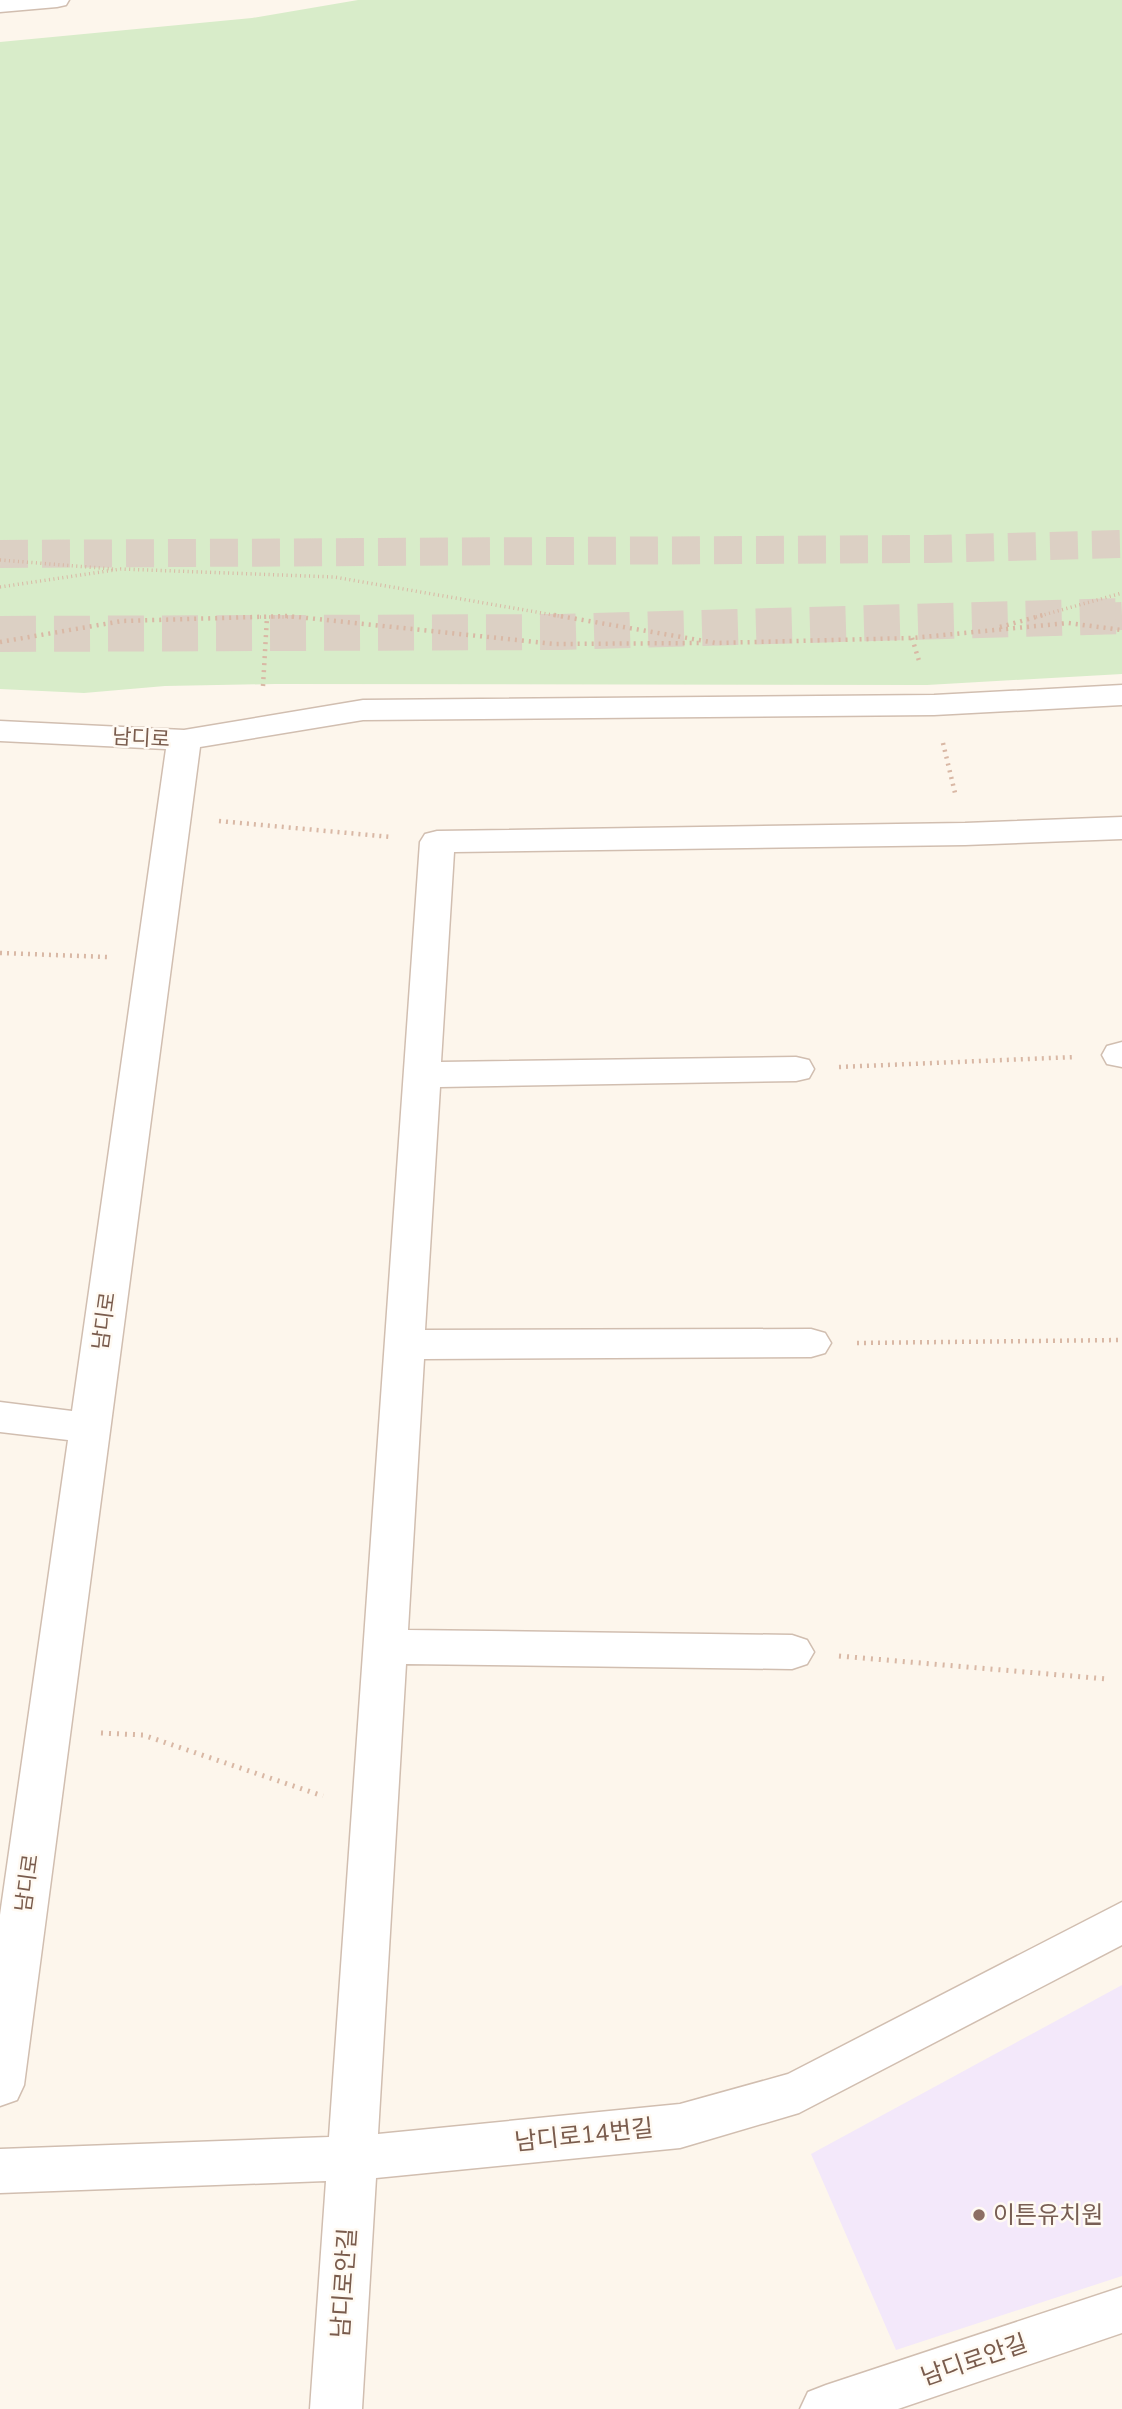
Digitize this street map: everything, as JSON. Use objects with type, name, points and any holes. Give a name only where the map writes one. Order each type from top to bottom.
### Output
[{"type":"street","points":[[0,5],[57,0]]},
{"type":"street","points":[[184,740],[363,710],[934,705],[1122,695]]},
{"type":"street","name":"남디로","points":[[0,731],[184,740],[0,2085]]},
{"type":"street","points":[[438,842],[965,834],[1122,828]]},
{"type":"street","name":"남디로안길","points":[[336,2409],[438,842]]},
{"type":"street","points":[[423,1075],[796,1069]]},
{"type":"street","points":[[405,1345],[811,1343]]},
{"type":"street","points":[[0,1417],[90,1427]]},
{"type":"street","points":[[385,1647],[792,1652]]},
{"type":"street","name":"남디로14번길","points":[[0,2171],[352,2158],[680,2126],[799,2092],[1122,1922]]},
{"type":"street","name":"남디로안길","points":[[826,2409],[1122,2310]]},
{"type":"path","points":[[0,560],[121,569],[334,577],[716,643]]},
{"type":"path","points":[[0,587],[121,569]]},
{"type":"path","points":[[985,631],[1122,593]]},
{"type":"path","points":[[263,689],[267,617]]},
{"type":"path","points":[[0,642],[122,621],[267,617],[301,618],[555,644],[912,638],[1068,623],[1122,630]]},
{"type":"path","points":[[173,817],[438,842]]},
{"type":"path","points":[[0,953],[154,958]]},
{"type":"path","points":[[796,1069],[1121,1054]]},
{"type":"path","points":[[811,1343],[1122,1340]]},
{"type":"path","points":[[792,1652],[1107,1679]]},
{"type":"path","points":[[48,1730],[143,1735],[374,1813]]},
{"type":"shaded area","name":"이튼유치원","points":[[1122,1985],[1122,2276],[896,2350],[811,2154]]},
{"type":"green space","points":[[358,0],[1122,0],[1122,674],[927,685],[275,684],[165,686],[84,693],[0,689],[0,42],[252,18]]},
{"type":"tunnel","points":[[0,554],[932,549],[1122,544]]},
{"type":"tunnel","points":[[0,634],[561,632],[1122,616],[1101,617]]},
{"type":"place","name":"이튼유치원","points":[[979,2215]]}]
